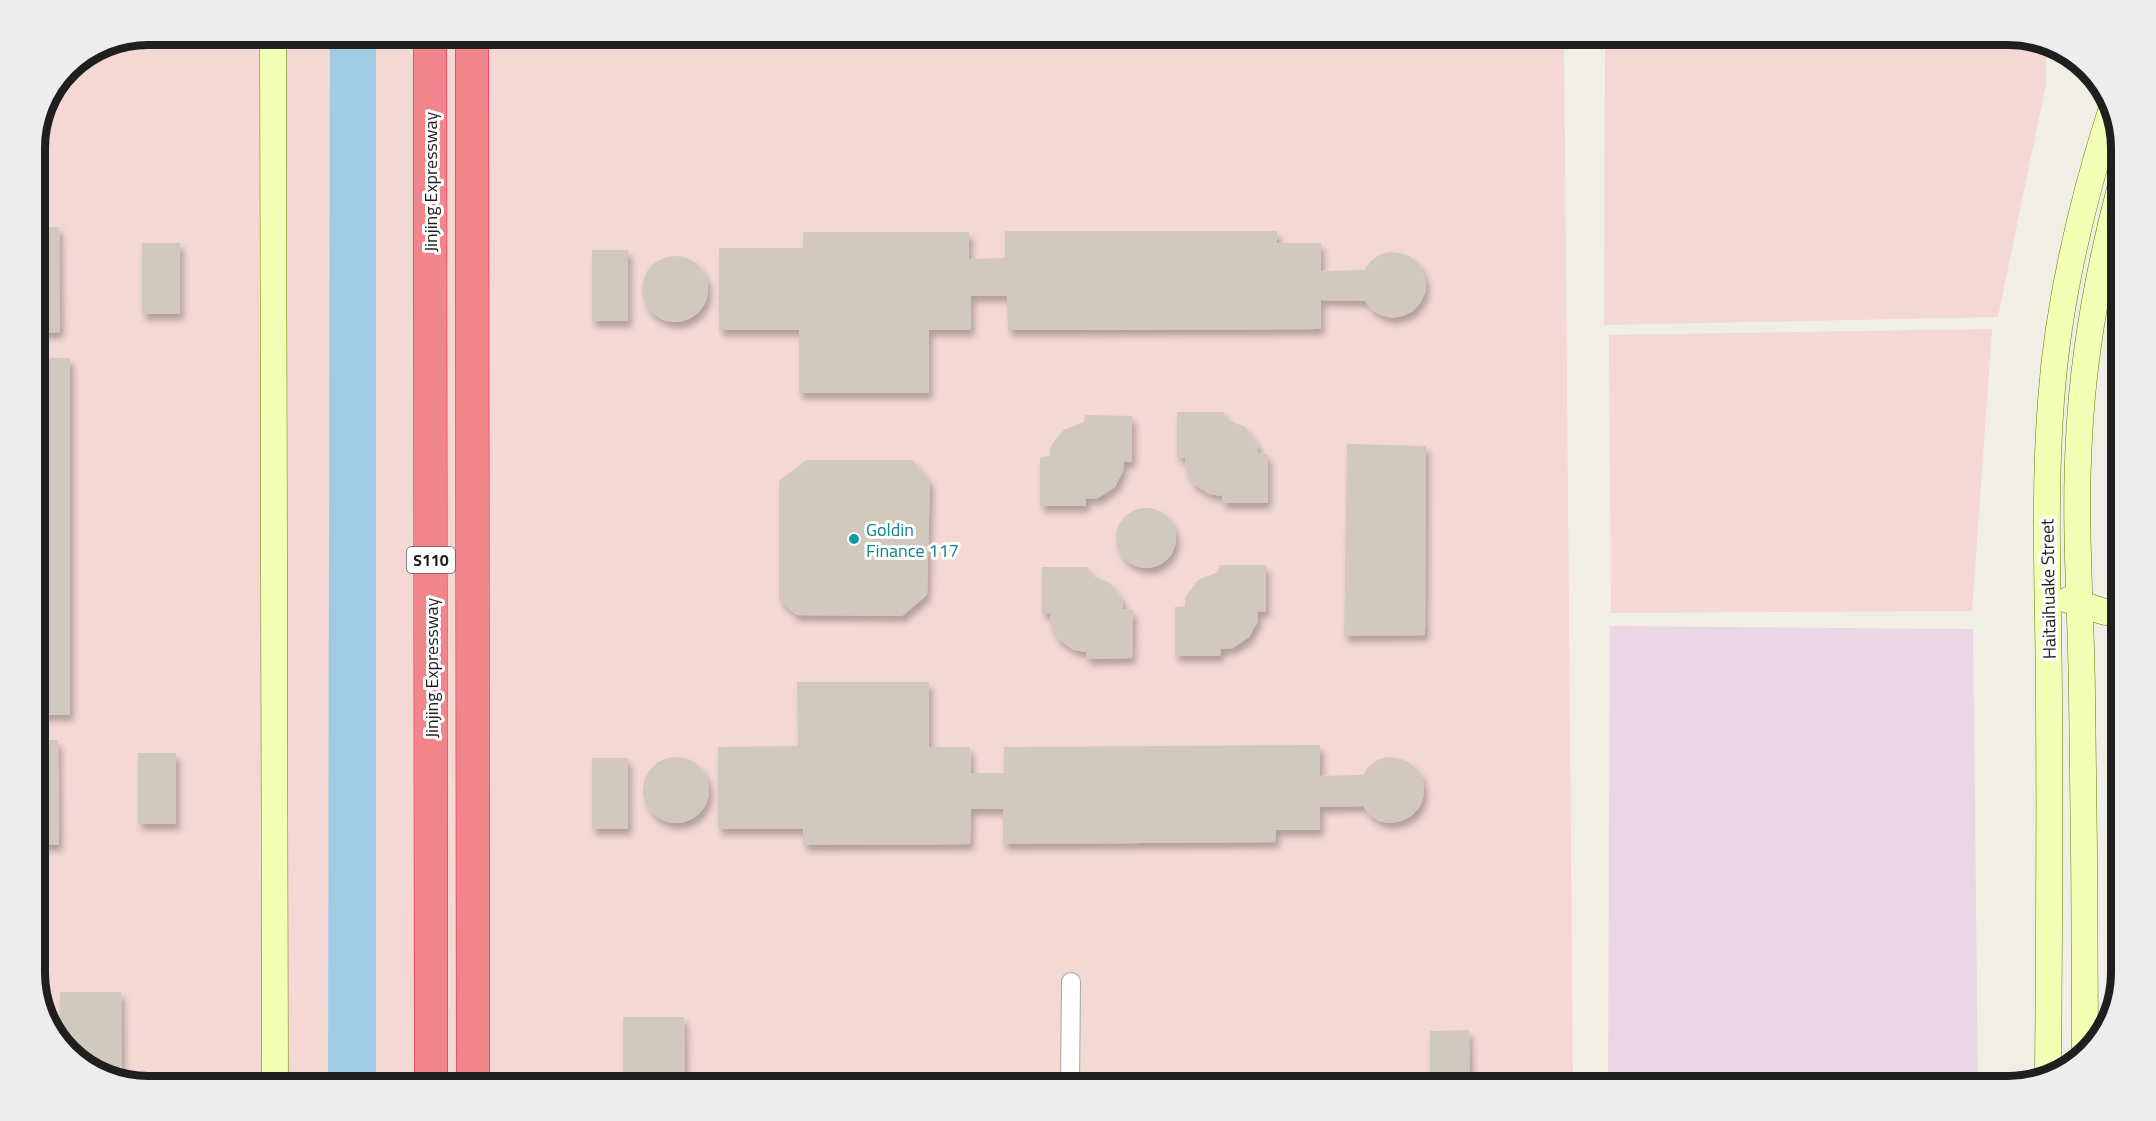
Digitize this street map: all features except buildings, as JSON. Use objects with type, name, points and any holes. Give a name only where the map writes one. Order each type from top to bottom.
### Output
[{"type":"highway","name":"Jinjing Expressway","points":[[430,45],[431,1076]]},
{"type":"highway","name":"S110","points":[[472,45],[473,1076]]},
{"type":"main road","points":[[273,45],[275,1076]]},
{"type":"main road","name":"Haitaihuake Street","points":[[2049,1067],[2049,608],[2046,517],[2051,400],[2060,328],[2074,247],[2094,165],[2108,122]]},
{"type":"main road","name":"Haitaihuake Street","points":[[2085,1041],[2096,607],[2079,572],[2077,497],[2082,388],[2100,273],[2111,227]]},
{"type":"main road","points":[[2047,563],[2053,588],[2063,598],[2096,607]]},
{"type":"main road","points":[[2049,608],[2096,607]]},
{"type":"street","points":[[1070,1076],[1071,982]]},
{"type":"shaded area","points":[[148,45],[1564,45],[1573,1076],[148,1076],[121,1072],[91,1059],[62,1030],[50,1006],[45,980],[45,141],[49,121],[66,85],[91,62],[128,47]]},
{"type":"shaded area","points":[[1605,45],[2008,45],[2035,49],[2046,53],[2046,84],[1998,317],[1604,325]]},
{"type":"shaded area","points":[[1992,329],[1972,611],[1611,613],[1609,335]]},
{"type":"shaded area","points":[[1610,626],[1973,629],[1978,1076],[1608,1076]]},
{"type":"water","points":[[330,45],[376,45],[376,1076],[328,1076]]},
{"type":"place","name":"Goldin Finance 117","points":[[854,539]]}]
